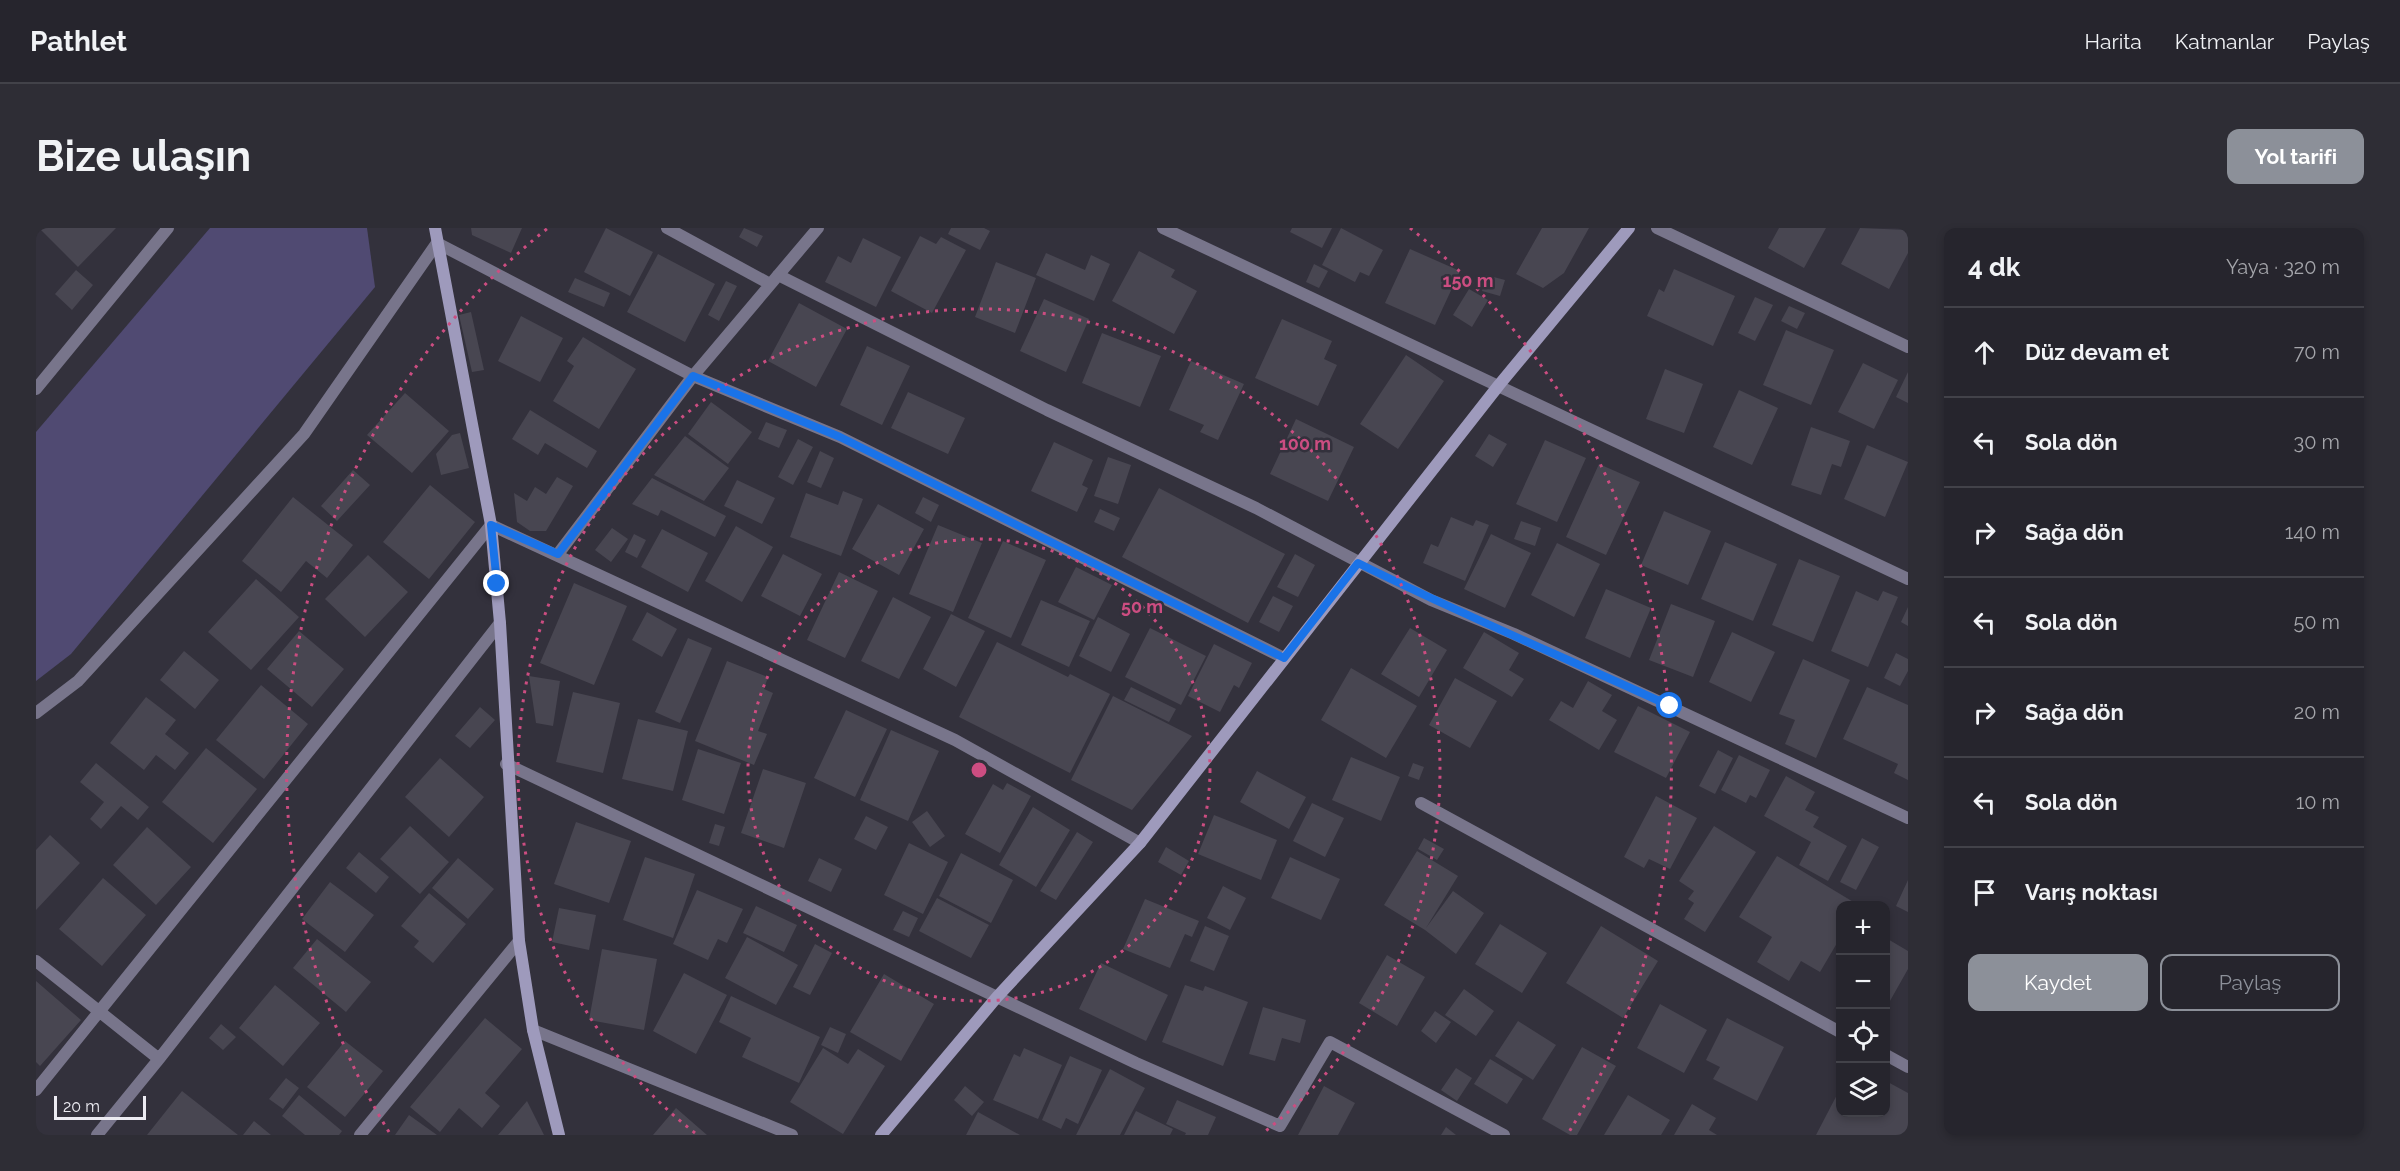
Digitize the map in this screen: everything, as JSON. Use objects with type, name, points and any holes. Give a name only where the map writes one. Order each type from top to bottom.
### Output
[{"type":"street","points":[[36,389],[168,228]]},
{"type":"street","points":[[435,228],[491,525],[500,623],[506,764],[519,940],[533,1030],[559,1135]]},
{"type":"street","points":[[667,228],[1256,508],[1431,600],[1525,639],[1908,818]]},
{"type":"street","points":[[558,554],[693,376],[818,228]]},
{"type":"street","points":[[1163,228],[1499,384],[1908,579]]},
{"type":"street","points":[[881,1135],[997,997],[1140,843],[1499,384],[1629,228]]},
{"type":"street","points":[[1657,228],[1908,347]]},
{"type":"street","points":[[438,243],[693,376],[840,437],[1284,658]]},
{"type":"street","points":[[36,713],[78,681],[304,434],[438,243]]},
{"type":"street","points":[[491,525],[558,554],[955,740],[1140,843]]},
{"type":"street","points":[[36,1090],[101,1013],[491,525]]},
{"type":"street","points":[[97,1135],[500,623]]},
{"type":"street","points":[[506,764],[1136,1063],[1280,1126],[1330,1042],[1504,1135]]},
{"type":"street","points":[[1422,803],[1836,1030]]},
{"type":"street","points":[[360,1135],[519,940]]},
{"type":"street","points":[[36,961],[159,1059]]},
{"type":"street","points":[[533,1030],[792,1135]]},
{"type":"street","points":[[1890,1057],[1908,1067]]},
{"type":"shaded area","points":[[210,228],[367,228],[375,287],[71,654],[36,681],[36,432]]},
{"type":"building","points":[[39,228],[116,228],[78,267]]},
{"type":"building","points":[[471,228],[522,228],[511,253],[472,235]]},
{"type":"building","points":[[606,228],[653,252],[630,296],[584,272]]},
{"type":"building","points":[[744,228],[763,236],[757,247],[739,237]]},
{"type":"building","points":[[951,228],[984,228],[990,231],[980,250],[948,234]]},
{"type":"building","points":[[1292,228],[1332,228],[1322,248],[1290,232]]},
{"type":"building","points":[[1341,228],[1383,250],[1369,276],[1360,272],[1355,282],[1322,265]]},
{"type":"building","points":[[1542,228],[1589,228],[1564,273],[1543,288],[1516,274]]},
{"type":"building","points":[[1779,228],[1826,228],[1804,268],[1768,248]]},
{"type":"building","points":[[1860,228],[1908,230],[1908,253],[1889,289],[1841,264]]},
{"type":"building","points":[[920,236],[936,244],[941,237],[966,250],[932,313],[891,291]]},
{"type":"building","points":[[863,238],[901,257],[876,307],[825,282],[838,256],[851,263]]},
{"type":"building","points":[[1410,249],[1460,271],[1435,325],[1385,303]]},
{"type":"building","points":[[1139,251],[1175,270],[1171,277],[1197,291],[1174,334],[1112,301]]},
{"type":"building","points":[[1046,253],[1085,270],[1091,255],[1110,264],[1094,301],[1036,275]]},
{"type":"building","points":[[658,254],[715,284],[685,342],[627,312]]},
{"type":"building","points":[[996,262],[1036,278],[1015,333],[975,317]]},
{"type":"building","points":[[1314,264],[1328,271],[1319,288],[1306,282]]},
{"type":"building","points":[[1674,269],[1735,296],[1713,346],[1647,316],[1659,289],[1664,292]]},
{"type":"building","points":[[76,270],[93,285],[72,310],[55,294]]},
{"type":"building","points":[[1486,275],[1505,280],[1500,296],[1482,291]]},
{"type":"building","points":[[575,278],[610,293],[604,307],[568,292]]},
{"type":"building","points":[[726,281],[737,286],[719,321],[708,315]]},
{"type":"building","points":[[1469,289],[1488,300],[1472,327],[1453,315]]},
{"type":"building","points":[[1755,297],[1773,305],[1755,341],[1738,333]]},
{"type":"building","points":[[1044,299],[1089,319],[1066,372],[1020,351]]},
{"type":"building","points":[[799,303],[847,329],[816,387],[768,361]]},
{"type":"building","points":[[1789,306],[1805,313],[1797,329],[1781,321]]},
{"type":"building","points":[[471,312],[484,370],[472,372],[459,315]]},
{"type":"building","points":[[521,316],[563,338],[540,382],[498,361]]},
{"type":"building","points":[[1282,319],[1332,341],[1324,359],[1337,365],[1318,406],[1255,378]]},
{"type":"building","points":[[1786,330],[1834,350],[1811,405],[1763,385]]},
{"type":"building","points":[[1102,333],[1161,356],[1140,407],[1082,383]]},
{"type":"building","points":[[583,337],[636,369],[599,429],[553,401],[574,366],[567,361]]},
{"type":"building","points":[[867,346],[910,366],[882,425],[840,405]]},
{"type":"building","points":[[1406,355],[1444,381],[1398,449],[1360,424]]},
{"type":"building","points":[[1191,361],[1244,384],[1218,440],[1200,432],[1204,425],[1169,410]]},
{"type":"building","points":[[1863,363],[1898,380],[1874,429],[1838,412]]},
{"type":"building","points":[[1665,369],[1703,384],[1684,433],[1646,419]]},
{"type":"building","points":[[1908,372],[1908,403],[1896,397]]},
{"type":"building","points":[[1739,390],[1778,408],[1752,465],[1713,447]]},
{"type":"building","points":[[908,392],[965,418],[948,454],[891,428]]},
{"type":"building","points":[[405,393],[449,431],[412,473],[367,435]]},
{"type":"building","points":[[711,402],[752,432],[728,464],[688,434]]},
{"type":"building","points":[[530,410],[597,451],[587,468],[545,443],[538,455],[512,439]]},
{"type":"building","points":[[1296,419],[1354,447],[1328,501],[1270,474]]},
{"type":"building","points":[[766,422],[787,430],[779,448],[758,439]]},
{"type":"building","points":[[1811,427],[1850,441],[1841,467],[1832,464],[1821,495],[1791,485]]},
{"type":"building","points":[[460,433],[469,468],[441,475],[436,454],[452,435]]},
{"type":"building","points":[[1489,434],[1507,444],[1493,467],[1475,456]]},
{"type":"building","points":[[685,436],[729,468],[704,501],[654,475]]},
{"type":"building","points":[[798,439],[813,447],[793,485],[778,477]]},
{"type":"building","points":[[1545,440],[1586,458],[1557,522],[1516,504]]},
{"type":"building","points":[[1054,442],[1093,460],[1082,485],[1088,488],[1077,512],[1031,491]]},
{"type":"building","points":[[1867,445],[1908,462],[1885,517],[1844,499]]},
{"type":"building","points":[[820,451],[834,458],[821,488],[807,482]]},
{"type":"building","points":[[1108,457],[1131,465],[1118,504],[1094,496]]},
{"type":"building","points":[[1599,464],[1640,482],[1606,555],[1566,537]]},
{"type":"building","points":[[353,470],[370,485],[337,521],[321,506]]},
{"type":"building","points":[[557,477],[573,486],[546,531],[530,531],[517,522],[514,493],[527,501],[535,487],[546,494]]},
{"type":"building","points":[[652,478],[726,516],[715,537],[661,510],[658,516],[632,504]]},
{"type":"building","points":[[737,480],[775,498],[762,524],[724,506]]},
{"type":"building","points":[[430,485],[475,522],[429,579],[383,542]]},
{"type":"building","points":[[1159,488],[1285,554],[1248,623],[1122,557]]},
{"type":"building","points":[[843,491],[863,499],[841,556],[790,537],[806,493],[838,505]]},
{"type":"building","points":[[293,497],[353,545],[327,578],[306,561],[281,592],[242,561]]},
{"type":"building","points":[[923,497],[939,505],[931,522],[915,513]]},
{"type":"building","points":[[878,504],[924,529],[899,575],[852,549]]},
{"type":"building","points":[[1100,509],[1120,518],[1114,531],[1094,522]]},
{"type":"building","points":[[1664,511],[1711,531],[1688,585],[1641,565]]},
{"type":"building","points":[[1451,517],[1473,526],[1476,520],[1489,525],[1465,581],[1423,563],[1431,544],[1438,547]]},
{"type":"building","points":[[1521,521],[1541,528],[1535,546],[1514,539]]},
{"type":"building","points":[[938,525],[982,543],[953,612],[909,594]]},
{"type":"building","points":[[736,526],[773,547],[742,602],[705,581]]},
{"type":"building","points":[[612,528],[628,539],[611,562],[595,550]]},
{"type":"building","points":[[662,529],[708,553],[688,592],[641,567]]},
{"type":"building","points":[[634,534],[646,540],[637,558],[625,552]]},
{"type":"building","points":[[1491,534],[1531,553],[1505,608],[1464,589]]},
{"type":"building","points":[[1003,541],[1046,560],[1011,638],[968,618]]},
{"type":"building","points":[[1725,542],[1777,564],[1753,621],[1701,599]]},
{"type":"building","points":[[1557,543],[1600,564],[1574,617],[1531,595]]},
{"type":"building","points":[[783,554],[822,574],[800,616],[761,596]]},
{"type":"building","points":[[1295,554],[1315,565],[1298,597],[1277,587]]},
{"type":"building","points":[[368,555],[408,592],[365,637],[325,599]]},
{"type":"building","points":[[1799,559],[1840,576],[1813,642],[1772,625]]},
{"type":"building","points":[[1076,567],[1112,585],[1094,620],[1058,602]]},
{"type":"building","points":[[839,572],[878,591],[845,658],[807,640]]},
{"type":"building","points":[[256,579],[299,617],[251,670],[208,632]]},
{"type":"building","points":[[574,583],[627,606],[594,685],[540,663]]},
{"type":"building","points":[[1606,589],[1651,608],[1630,658],[1585,638]]},
{"type":"building","points":[[1856,591],[1878,601],[1883,591],[1898,597],[1868,667],[1831,651]]},
{"type":"building","points":[[1273,596],[1293,606],[1279,632],[1259,622]]},
{"type":"building","points":[[893,597],[931,617],[899,679],[861,661]]},
{"type":"building","points":[[1041,600],[1090,621],[1069,667],[1021,645]]},
{"type":"building","points":[[1671,604],[1715,621],[1693,677],[1649,660]]},
{"type":"building","points":[[1908,607],[1908,626],[1901,622]]},
{"type":"building","points":[[647,612],[677,629],[662,657],[632,640]]},
{"type":"building","points":[[951,614],[985,631],[956,687],[923,669]]},
{"type":"building","points":[[1098,617],[1130,634],[1111,672],[1079,656]]},
{"type":"building","points":[[1150,628],[1206,656],[1181,705],[1125,677]]},
{"type":"building","points":[[1410,628],[1447,650],[1419,697],[1381,674]]},
{"type":"building","points":[[299,631],[344,669],[312,707],[267,669]]},
{"type":"building","points":[[1484,632],[1519,653],[1509,670],[1524,679],[1512,697],[1463,668]]},
{"type":"building","points":[[1732,632],[1775,652],[1751,702],[1709,682]]},
{"type":"building","points":[[688,638],[712,648],[680,723],[655,712]]},
{"type":"building","points":[[997,642],[1068,677],[1070,674],[1110,694],[1070,773],[959,717]]},
{"type":"building","points":[[1214,644],[1252,663],[1239,688],[1234,685],[1220,712],[1188,696]]},
{"type":"building","points":[[184,651],[219,680],[195,709],[160,680]]},
{"type":"building","points":[[1896,653],[1908,659],[1908,671],[1900,686],[1884,678]]},
{"type":"building","points":[[1803,659],[1850,680],[1816,758],[1785,744],[1795,720],[1779,714]]},
{"type":"building","points":[[727,661],[768,677],[764,689],[773,693],[758,731],[767,734],[754,765],[695,741]]},
{"type":"building","points":[[1351,668],[1417,706],[1386,758],[1321,720]]},
{"type":"building","points":[[529,676],[560,681],[553,726],[536,723]]},
{"type":"building","points":[[1455,678],[1497,701],[1470,748],[1429,725]]},
{"type":"building","points":[[1588,681],[1612,695],[1602,711],[1617,720],[1599,750],[1549,720],[1561,701],[1573,708]]},
{"type":"building","points":[[261,685],[308,724],[264,779],[216,740]]},
{"type":"building","points":[[1131,687],[1176,709],[1169,722],[1124,700]]},
{"type":"building","points":[[1867,687],[1908,705],[1908,780],[1894,773],[1898,764],[1843,739]]},
{"type":"building","points":[[573,692],[620,703],[603,773],[556,762]]},
{"type":"building","points":[[1113,696],[1192,736],[1132,810],[1071,780]]},
{"type":"building","points":[[146,697],[176,720],[165,734],[189,753],[175,770],[156,755],[144,770],[110,743]]},
{"type":"building","points":[[1638,706],[1690,732],[1666,778],[1614,752]]},
{"type":"building","points":[[480,707],[495,720],[470,748],[455,736]]},
{"type":"building","points":[[846,710],[887,729],[855,797],[814,778]]},
{"type":"building","points":[[638,719],[688,731],[673,791],[622,779]]},
{"type":"building","points":[[891,730],[939,751],[908,821],[860,800]]},
{"type":"building","points":[[206,748],[257,789],[213,843],[162,802]]},
{"type":"building","points":[[698,749],[741,763],[724,814],[682,800]]},
{"type":"building","points":[[1718,750],[1733,758],[1715,794],[1699,786]]},
{"type":"building","points":[[1739,755],[1770,770],[1756,798],[1750,795],[1746,803],[1721,790]]},
{"type":"building","points":[[1351,757],[1400,777],[1381,821],[1332,800]]},
{"type":"building","points":[[440,758],[484,797],[449,837],[405,797]]},
{"type":"building","points":[[96,763],[149,807],[138,820],[121,806],[101,829],[90,819],[104,802],[80,782]]},
{"type":"building","points":[[1413,763],[1424,767],[1419,780],[1408,776]]},
{"type":"building","points":[[763,769],[806,783],[784,848],[741,833]]},
{"type":"building","points":[[1257,771],[1306,797],[1289,829],[1240,802]]},
{"type":"building","points":[[1786,776],[1815,792],[1805,810],[1819,817],[1813,827],[1847,846],[1828,881],[1799,865],[1811,842],[1764,816]]},
{"type":"building","points":[[1007,783],[1031,796],[1000,853],[965,834],[993,784],[1003,790]]},
{"type":"building","points":[[1656,796],[1697,818],[1670,869],[1649,859],[1644,868],[1624,857]]},
{"type":"building","points":[[1312,803],[1344,818],[1325,857],[1293,841]]},
{"type":"building","points":[[1033,807],[1070,830],[1036,887],[999,865]]},
{"type":"building","points":[[927,811],[945,836],[930,847],[912,822]]},
{"type":"building","points":[[1214,815],[1277,840],[1261,880],[1198,854]]},
{"type":"building","points":[[866,816],[888,827],[876,850],[854,839]]},
{"type":"building","points":[[576,822],[631,841],[609,903],[554,884]]},
{"type":"building","points":[[715,824],[725,827],[719,846],[709,843]]},
{"type":"building","points":[[410,826],[449,862],[420,894],[380,859]]},
{"type":"building","points":[[1714,826],[1756,852],[1705,932],[1684,919],[1694,903],[1688,899],[1694,891],[1679,881]]},
{"type":"building","points":[[147,827],[191,867],[156,905],[113,865]]},
{"type":"building","points":[[1077,832],[1093,842],[1056,900],[1040,891]]},
{"type":"building","points":[[50,835],[80,863],[36,910],[36,850]]},
{"type":"building","points":[[1424,838],[1444,849],[1437,860],[1418,849]]},
{"type":"building","points":[[1862,838],[1879,847],[1856,890],[1840,882]]},
{"type":"building","points":[[909,843],[948,862],[923,914],[884,895]]},
{"type":"building","points":[[1166,847],[1189,861],[1181,875],[1158,862]]},
{"type":"building","points":[[1417,851],[1458,876],[1426,928],[1453,891],[1484,913],[1456,954],[1425,930],[1384,905]]},
{"type":"building","points":[[359,852],[389,877],[376,893],[346,868]]},
{"type":"building","points":[[961,853],[1013,880],[991,923],[939,896]]},
{"type":"building","points":[[1777,856],[1852,901],[1836,901],[1836,945],[1820,972],[1801,961],[1789,981],[1757,962],[1772,937],[1739,917]]},
{"type":"building","points":[[645,857],[695,874],[673,938],[623,920]]},
{"type":"building","points":[[1290,857],[1340,879],[1321,920],[1271,898]]},
{"type":"building","points":[[458,858],[494,889],[468,919],[432,888]]},
{"type":"building","points":[[819,858],[842,869],[831,892],[808,881]]},
{"type":"building","points":[[103,878],[146,915],[102,966],[59,929]]},
{"type":"building","points":[[1908,880],[1908,912],[1896,906]]},
{"type":"building","points":[[330,882],[374,915],[345,952],[302,919]]},
{"type":"building","points":[[1223,886],[1246,898],[1230,930],[1207,918]]},
{"type":"building","points":[[697,890],[743,909],[727,943],[718,939],[708,960],[673,944]]},
{"type":"building","points":[[429,893],[466,924],[433,963],[414,947],[419,941],[401,926]]},
{"type":"building","points":[[937,898],[989,925],[971,958],[919,931]]},
{"type":"building","points":[[1145,899],[1199,921],[1192,937],[1185,934],[1170,968],[1123,949]]},
{"type":"building","points":[[756,906],[797,925],[784,952],[743,933]]},
{"type":"building","points":[[559,908],[596,915],[589,950],[552,942]]},
{"type":"building","points":[[903,911],[918,918],[909,937],[893,930]]},
{"type":"building","points":[[1500,924],[1547,953],[1522,993],[1475,964]]},
{"type":"building","points":[[1205,926],[1229,936],[1214,971],[1190,961]]},
{"type":"building","points":[[1601,926],[1658,961],[1623,1018],[1566,983]]},
{"type":"building","points":[[747,937],[798,965],[776,1005],[725,978]]},
{"type":"building","points":[[317,939],[371,982],[346,1012],[293,968]]},
{"type":"building","points":[[1890,940],[1908,951],[1908,969],[1890,1001]]},
{"type":"building","points":[[815,944],[832,953],[810,995],[793,987]]},
{"type":"building","points":[[602,949],[657,959],[644,1030],[589,1020]]},
{"type":"building","points":[[1387,955],[1425,977],[1397,1026],[1359,1003]]},
{"type":"building","points":[[1101,963],[1168,995],[1146,1041],[1079,1009]]},
{"type":"building","points":[[684,973],[727,995],[696,1054],[653,1031]]},
{"type":"building","points":[[884,974],[934,1004],[901,1061],[850,1032]]},
{"type":"building","points":[[36,981],[81,1020],[40,1066],[36,1062]]},
{"type":"building","points":[[275,985],[320,1023],[283,1066],[239,1028]]},
{"type":"building","points":[[1185,985],[1203,991],[1205,986],[1248,1002],[1223,1066],[1162,1042]]},
{"type":"building","points":[[1464,989],[1494,1011],[1476,1036],[1445,1015]]},
{"type":"building","points":[[731,996],[820,1037],[799,1083],[742,1057],[751,1038],[719,1022]]},
{"type":"building","points":[[1660,1004],[1707,1030],[1684,1073],[1637,1048]]},
{"type":"building","points":[[1263,1007],[1306,1020],[1300,1043],[1282,1038],[1275,1061],[1249,1054]]},
{"type":"building","points":[[1435,1011],[1451,1022],[1436,1043],[1421,1031]]},
{"type":"building","points":[[485,1018],[522,1049],[485,1093],[500,1106],[482,1128],[459,1108],[440,1132],[410,1107]]},
{"type":"building","points":[[1727,1018],[1784,1047],[1757,1101],[1713,1079],[1720,1067],[1706,1060]]},
{"type":"building","points":[[1518,1021],[1556,1045],[1533,1080],[1495,1056]]},
{"type":"building","points":[[221,1024],[236,1037],[223,1050],[209,1038]]},
{"type":"building","points":[[830,1027],[846,1034],[838,1053],[821,1045]]},
{"type":"building","points":[[345,1041],[383,1071],[345,1117],[307,1087]]},
{"type":"building","points":[[1582,1047],[1616,1066],[1577,1135],[1570,1135],[1542,1119]]},
{"type":"building","points":[[823,1048],[848,1064],[858,1049],[885,1066],[843,1134],[790,1102]]},
{"type":"building","points":[[1024,1048],[1062,1065],[1038,1119],[993,1100],[1014,1054],[1020,1057]]},
{"type":"building","points":[[1070,1056],[1102,1070],[1078,1124],[1066,1118],[1061,1129],[1042,1120]]},
{"type":"building","points":[[1490,1059],[1523,1079],[1507,1104],[1474,1084]]},
{"type":"building","points":[[1456,1068],[1472,1078],[1457,1101],[1441,1090]]},
{"type":"building","points":[[1110,1069],[1145,1088],[1120,1135],[1076,1135]]},
{"type":"building","points":[[286,1078],[299,1088],[283,1109],[269,1099]]},
{"type":"building","points":[[1890,1083],[1908,1093],[1908,1135],[1816,1135],[1836,1097],[1836,1117],[1890,1117]]},
{"type":"building","points":[[965,1086],[984,1102],[972,1116],[954,1100]]},
{"type":"building","points":[[1324,1086],[1355,1103],[1338,1135],[1298,1135]]},
{"type":"building","points":[[182,1091],[238,1135],[147,1135]]},
{"type":"building","points":[[299,1095],[342,1131],[339,1135],[305,1135],[282,1116]]},
{"type":"building","points":[[1628,1095],[1670,1120],[1661,1135],[1604,1135]]},
{"type":"building","points":[[1177,1100],[1216,1117],[1208,1135],[1185,1135],[1186,1133],[1166,1124]]},
{"type":"building","points":[[527,1101],[544,1135],[498,1135]]},
{"type":"building","points":[[1692,1104],[1716,1118],[1709,1130],[1717,1135],[1674,1135]]},
{"type":"building","points":[[676,1108],[707,1135],[653,1135]]},
{"type":"building","points":[[1136,1111],[1173,1129],[1170,1135],[1124,1135]]},
{"type":"building","points":[[978,1112],[1020,1135],[966,1135]]},
{"type":"building","points":[[409,1115],[437,1135],[395,1135]]},
{"type":"building","points":[[254,1121],[271,1135],[243,1135]]},
{"type":"building","points":[[1446,1127],[1456,1135],[1441,1135]]},
{"type":"route","points":[[497,584],[491,525],[558,554],[693,376],[840,437],[1284,658],[1358,563],[1431,600],[1514,634],[1670,706]]}]
